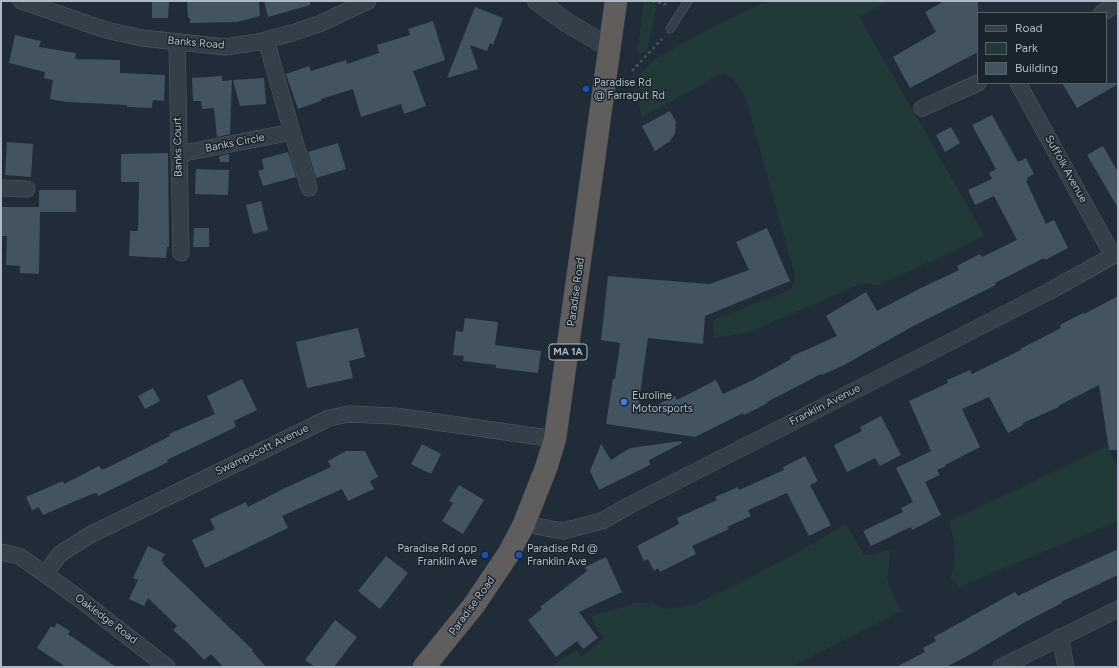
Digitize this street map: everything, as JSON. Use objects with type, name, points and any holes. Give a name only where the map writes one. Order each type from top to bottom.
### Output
[{"type":"highway","name":"Paradise Road","points":[[424,667],[483,593],[509,553],[524,524],[546,468],[555,439],[616,1]]},
{"type":"street","name":"Banks Road","points":[[21,1],[106,30],[142,38],[224,47],[266,40],[292,33],[319,24],[368,1]]},
{"type":"street","points":[[537,1],[566,22],[610,48]]},
{"type":"street","points":[[1104,12],[1118,3]]},
{"type":"street","points":[[266,40],[309,188]]},
{"type":"street","name":"Banks Court","points":[[176,42],[181,253]]},
{"type":"street","points":[[922,108],[977,83]]},
{"type":"street","name":"Suffolk Avenue","points":[[1019,84],[1116,254]]},
{"type":"street","name":"Banks Circle","points":[[178,154],[292,132]]},
{"type":"street","points":[[1,188],[27,189]]},
{"type":"street","name":"Franklin Avenue","points":[[524,524],[563,531],[602,521],[630,505],[1048,292],[1116,254]]},
{"type":"street","name":"Swampscott Avenue","points":[[45,574],[60,554],[90,535],[328,418],[349,414],[394,416],[555,439]]},
{"type":"street","points":[[1,552],[19,556],[45,574]]},
{"type":"street","name":"Oakledge Road","points":[[45,574],[82,600],[167,667]]},
{"type":"street","points":[[1001,667],[1118,608]]},
{"type":"street","points":[[1060,637],[1066,667]]},
{"type":"lane","points":[[670,29],[688,1]]},
{"type":"path","points":[[652,1],[672,6]]},
{"type":"path","points":[[632,71],[661,41],[670,29]]},
{"type":"green space","points":[[644,1],[657,5],[647,51],[637,54]]},
{"type":"green space","points":[[768,1],[888,1],[859,17],[985,236],[879,285],[863,283],[749,332],[715,338],[712,321],[792,289],[795,275],[745,96],[733,78],[722,73],[641,118],[638,98],[640,74],[655,59],[718,24]]},
{"type":"green space","points":[[1107,446],[1118,468],[1118,521],[959,587],[951,578],[954,565],[955,544],[949,522]]},
{"type":"green space","points":[[846,524],[865,556],[890,550],[887,579],[901,611],[791,667],[550,667],[576,650],[582,657],[604,638],[590,617],[636,603],[651,602],[664,609],[693,605],[741,583]]},
{"type":"building","points":[[152,1],[169,1],[168,18],[152,18]]},
{"type":"building","points":[[187,1],[259,1],[260,16],[237,22],[190,23],[190,18],[188,18]]},
{"type":"building","points":[[264,1],[310,1],[310,5],[268,17]]},
{"type":"building","points":[[944,1],[978,1],[977,53],[910,88],[893,57],[936,32],[925,12]]},
{"type":"building","points":[[475,7],[503,18],[493,45],[490,43],[487,51],[470,45],[478,69],[447,78]]},
{"type":"building","points":[[433,21],[445,60],[413,71],[426,106],[404,114],[401,104],[361,117],[353,89],[321,99],[321,101],[298,109],[286,74],[309,66],[311,71],[346,60],[347,64],[379,53],[377,45],[410,35],[408,29]]},
{"type":"building","points":[[15,35],[41,41],[39,47],[76,53],[75,59],[120,60],[120,73],[165,75],[164,101],[153,100],[152,108],[127,107],[127,105],[66,102],[50,99],[53,80],[44,78],[45,72],[9,63]]},
{"type":"building","points":[[222,76],[222,81],[232,80],[230,134],[217,137],[214,108],[202,109],[201,101],[193,101],[192,78]]},
{"type":"building","points":[[264,78],[266,104],[240,106],[233,80]]},
{"type":"building","points":[[1118,83],[1118,84],[1077,108],[1063,84]]},
{"type":"building","points":[[670,111],[676,122],[675,134],[669,142],[655,151],[642,126]]},
{"type":"building","points":[[992,115],[1018,162],[1026,158],[1034,174],[1027,178],[1028,180],[1026,181],[1046,224],[1054,220],[1068,248],[1045,260],[1044,258],[995,283],[996,285],[917,324],[844,365],[822,375],[821,374],[744,415],[743,413],[695,437],[606,424],[613,379],[615,379],[620,343],[601,340],[608,276],[709,284],[749,270],[736,242],[767,228],[790,281],[705,316],[703,344],[648,338],[637,415],[675,396],[677,400],[716,380],[723,394],[753,380],[791,359],[790,357],[837,336],[826,316],[866,292],[877,311],[959,270],[957,266],[980,254],[982,257],[1017,240],[994,196],[975,205],[968,190],[992,179],[989,173],[996,169],[972,125]]},
{"type":"building","points":[[951,127],[960,143],[945,152],[936,135]]},
{"type":"building","points":[[7,142],[33,144],[31,177],[5,175]]},
{"type":"building","points":[[338,143],[346,169],[316,178],[308,152]]},
{"type":"building","points":[[1103,146],[1118,172],[1118,208],[1087,155]]},
{"type":"building","points":[[288,152],[296,177],[263,186],[258,171],[264,169],[262,159]]},
{"type":"building","points":[[168,153],[169,247],[167,247],[166,258],[129,256],[130,231],[138,231],[139,182],[121,182],[121,154]]},
{"type":"building","points":[[229,154],[229,162],[220,162],[219,156]]},
{"type":"building","points":[[196,169],[229,170],[228,195],[195,194]]},
{"type":"building","points":[[39,190],[76,190],[76,212],[40,212],[39,274],[20,273],[20,266],[6,265],[7,236],[1,236],[1,207],[39,207]]},
{"type":"building","points":[[261,201],[268,230],[253,234],[246,205]]},
{"type":"building","points":[[194,228],[209,228],[209,247],[193,247]]},
{"type":"building","points":[[1118,296],[1118,450],[1109,450],[1099,385],[1058,406],[1059,407],[1023,423],[1023,425],[1008,433],[989,397],[962,409],[980,447],[937,470],[940,475],[925,482],[941,515],[912,530],[911,527],[871,546],[863,531],[903,512],[901,508],[913,502],[896,468],[931,451],[909,401],[948,383],[947,380],[970,370],[972,374],[1021,350],[1020,349],[1061,328],[1060,325]]},
{"type":"building","points":[[465,318],[498,322],[495,345],[541,351],[538,373],[496,368],[496,365],[463,361],[464,356],[453,355],[456,331],[463,332]]},
{"type":"building","points":[[358,328],[365,357],[349,361],[353,378],[307,388],[296,342]]},
{"type":"building","points":[[242,379],[257,410],[234,421],[236,427],[167,460],[168,462],[98,496],[97,493],[92,494],[43,515],[39,507],[32,510],[26,497],[63,481],[64,484],[99,466],[102,470],[170,436],[169,434],[215,414],[207,396]]},
{"type":"building","points":[[153,388],[160,401],[145,409],[138,396]]},
{"type":"building","points":[[881,416],[901,455],[880,466],[875,458],[847,472],[834,445],[862,431],[860,427]]},
{"type":"building","points":[[681,441],[682,443],[649,460],[650,465],[599,490],[590,471],[601,444],[611,460],[630,448]]},
{"type":"building","points":[[422,444],[441,454],[431,474],[411,464]]},
{"type":"building","points":[[346,451],[365,451],[378,477],[370,481],[374,489],[348,501],[342,489],[282,516],[288,528],[205,568],[192,540],[215,529],[210,519],[246,502],[248,507],[331,467],[328,461]]},
{"type":"building","points":[[805,456],[818,481],[810,485],[831,525],[809,536],[787,493],[748,510],[751,516],[727,527],[729,529],[692,546],[696,554],[660,572],[658,568],[654,571],[648,559],[644,561],[637,546],[679,524],[677,518],[717,500],[715,497],[738,487],[739,490],[784,470],[783,467]]},
{"type":"building","points":[[459,485],[484,500],[463,534],[442,521],[453,503],[449,501]]},
{"type":"building","points":[[148,546],[165,554],[161,561],[164,562],[163,564],[253,650],[252,651],[266,667],[223,667],[211,654],[204,660],[173,630],[177,626],[148,598],[144,606],[129,599],[138,580],[133,578]]},
{"type":"building","points":[[1118,549],[1118,575],[1061,602],[1062,603],[1027,621],[971,654],[946,667],[896,667],[925,652],[923,648],[936,641],[934,637],[1015,592],[1018,596]]},
{"type":"building","points":[[386,556],[408,573],[380,609],[358,591]]},
{"type":"building","points":[[606,557],[622,592],[579,612],[598,638],[583,649],[577,641],[556,657],[528,620],[542,609],[540,607],[587,571],[585,567]]},
{"type":"building","points":[[335,620],[357,637],[334,667],[315,667],[305,660]]},
{"type":"building","points":[[57,623],[70,631],[68,634],[116,667],[66,667],[37,648],[51,626],[54,628]]},
{"type":"place","name":"Paradise Rd @ Farragut Rd","points":[[586,89]]},
{"type":"place","name":"Euroline Motorsports","points":[[624,402]]},
{"type":"place","name":"Paradise Rd opp Franklin Ave","points":[[485,555]]},
{"type":"place","name":"Paradise Rd @ Franklin Ave","points":[[519,555]]}]
